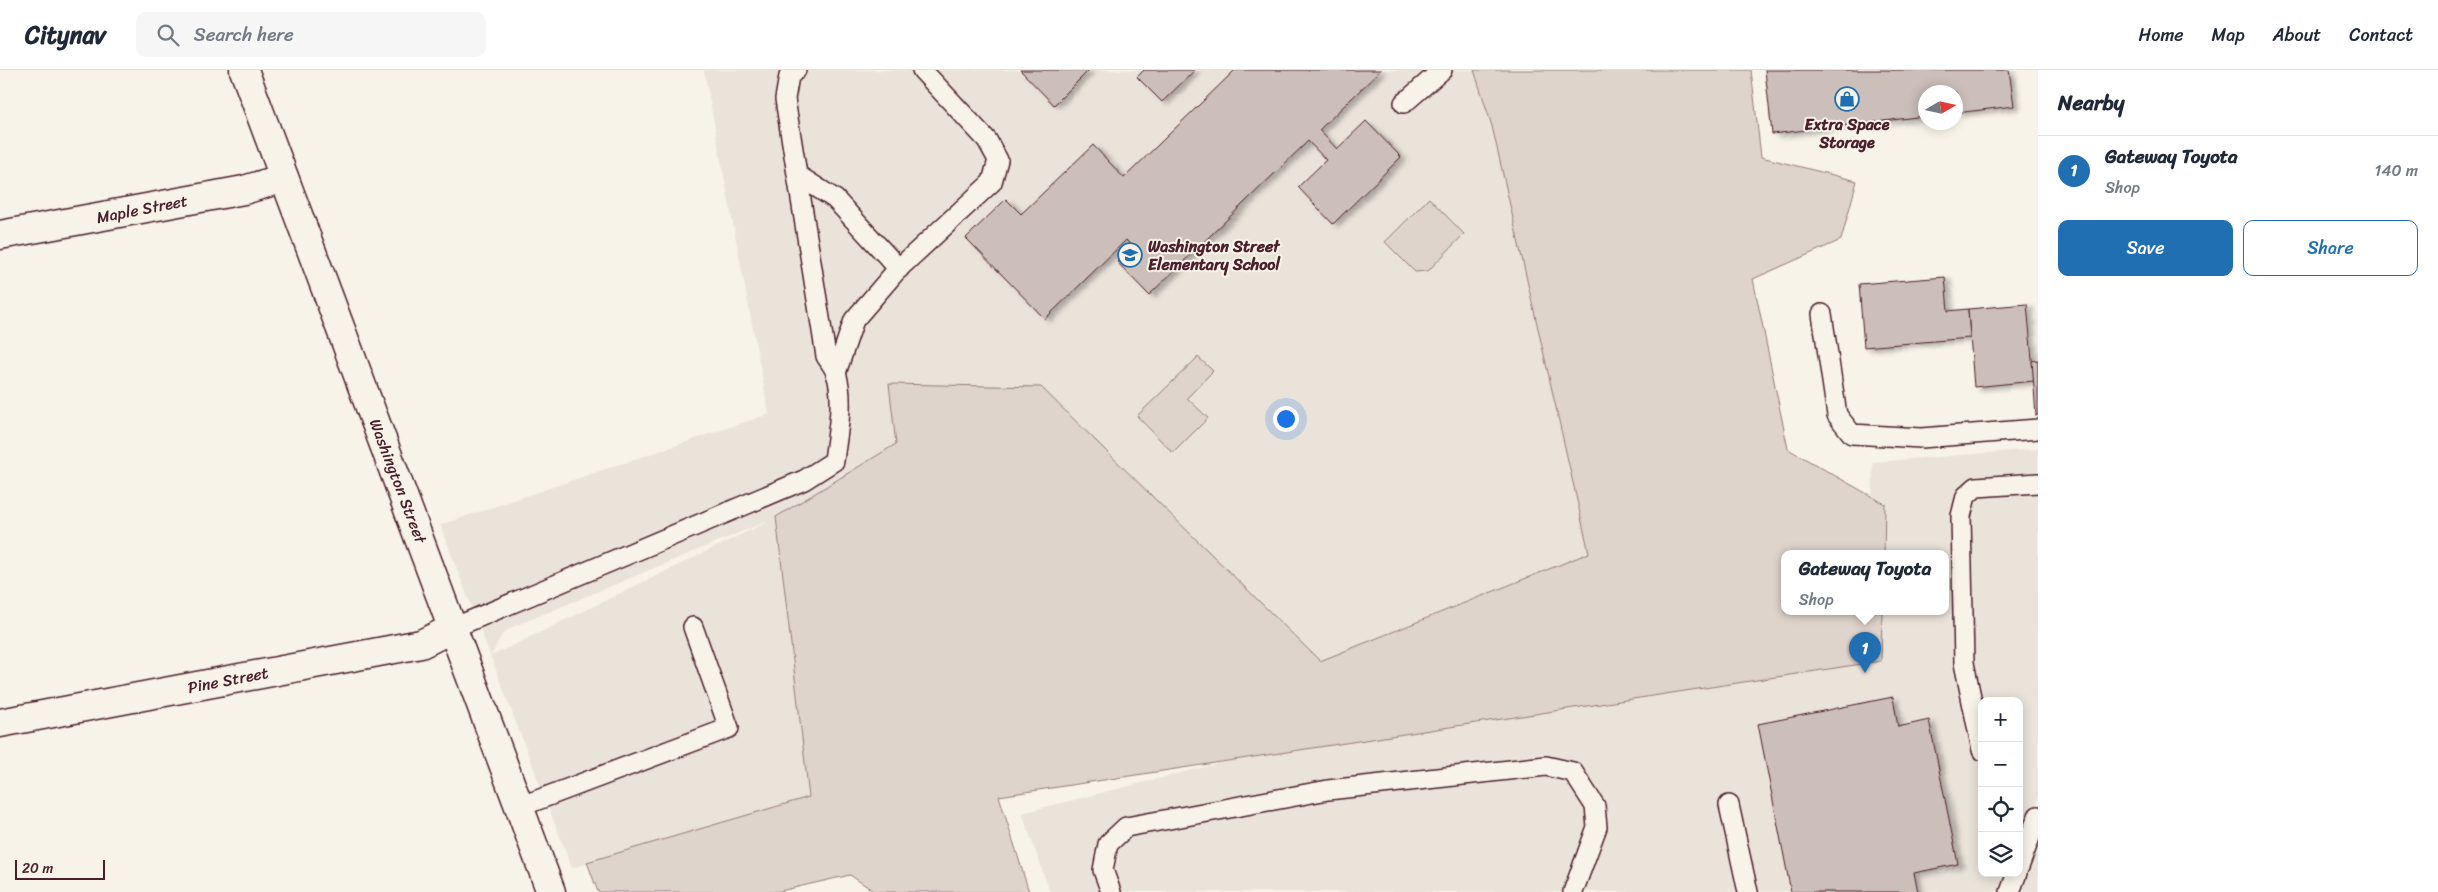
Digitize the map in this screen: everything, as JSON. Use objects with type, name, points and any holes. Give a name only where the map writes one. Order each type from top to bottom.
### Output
[{"type":"main road","name":"Washington Street","points":[[244,70],[551,892]]},
{"type":"main road","name":"Maple Street","points":[[0,236],[244,190],[284,178]]},
{"type":"main road","name":"Pine Street","points":[[0,722],[421,644],[453,628]]},
{"type":"lane","points":[[453,628],[699,526],[811,476],[834,461],[839,419],[839,393],[836,373],[826,356],[799,176],[785,99],[789,76],[796,70]]},
{"type":"lane","points":[[836,373],[854,320],[899,269],[992,182],[998,160],[986,140],[922,70]]},
{"type":"lane","points":[[1404,103],[1442,70]]},
{"type":"lane","points":[[799,176],[835,199],[899,269]]},
{"type":"lane","points":[[1822,314],[1837,415],[1852,434],[1921,438],[2038,429]]},
{"type":"lane","points":[[1980,742],[1964,663],[1961,516],[1966,496],[1976,487],[2038,483]]},
{"type":"lane","points":[[519,807],[729,728],[692,626]]},
{"type":"lane","points":[[1111,892],[1103,870],[1108,844],[1126,827],[1328,790],[1546,766],[1573,772],[1595,806],[1596,828],[1574,892]]},
{"type":"lane","points":[[1729,805],[1748,892]]},
{"type":"lane","points":[[2023,856],[2038,816]]},
{"type":"shaded area","name":"Washington Street Elementary School","points":[[704,70],[1474,70],[1492,126],[1589,553],[1320,661],[1041,387],[889,384],[896,444],[776,518],[809,797],[572,868],[440,525],[769,414]],"holes":[[[765,523],[491,656],[501,636],[510,628]]]},
{"type":"shaded area","points":[[1474,70],[1751,70],[1761,157],[1857,181],[1841,240],[1753,279],[1788,449],[1885,504],[1884,550],[1781,550],[1781,615],[1882,615],[1881,661],[999,796],[1029,892],[875,892],[850,875],[776,892],[598,892],[587,862],[809,797],[776,517],[896,444],[889,384],[1041,387],[1320,661],[1589,553],[1492,126]]},
{"type":"shaded area","points":[[1429,198],[1464,234],[1428,271],[1415,272],[1385,242]]},
{"type":"shaded area","points":[[1198,357],[1213,371],[1187,398],[1208,418],[1173,453],[1137,416]]},
{"type":"shaded area","points":[[2038,449],[2038,892],[1050,892],[1022,813],[1395,719],[1857,615],[1949,615],[1949,550],[1871,550],[1873,462]]},
{"type":"building","points":[[1020,70],[1089,70],[1054,105]]},
{"type":"building","points":[[1144,70],[1195,70],[1162,102],[1137,77]]},
{"type":"building","points":[[1235,70],[1381,70],[1319,130],[1337,149],[1366,121],[1401,157],[1333,224],[1298,187],[1326,160],[1308,141],[1149,295],[1117,262],[1133,247],[1126,240],[1045,319],[966,238],[1006,199],[1021,214],[1093,145],[1124,178]]},
{"type":"building","name":"Extra Space Storage","points":[[1765,70],[2009,70],[2014,106],[1963,112],[1963,85],[1918,85],[1918,117],[1772,134]]},
{"type":"building","points":[[1945,277],[1948,311],[1968,309],[1970,338],[1864,347],[1859,284]]},
{"type":"building","points":[[2027,304],[2034,381],[1974,387],[1968,309]]},
{"type":"building","points":[[2038,360],[2038,415],[2036,416],[2032,361]]},
{"type":"building","points":[[1893,697],[1898,727],[1929,720],[1958,864],[1914,873],[1918,892],[1791,892],[1758,724]]},
{"type":"place","name":"Extra Space Storage","points":[[1847,99]]},
{"type":"place","name":"Washington Street Elementary School","points":[[1130,255]]},
{"type":"place","name":"Gateway Toyota","points":[[1865,673]]}]
